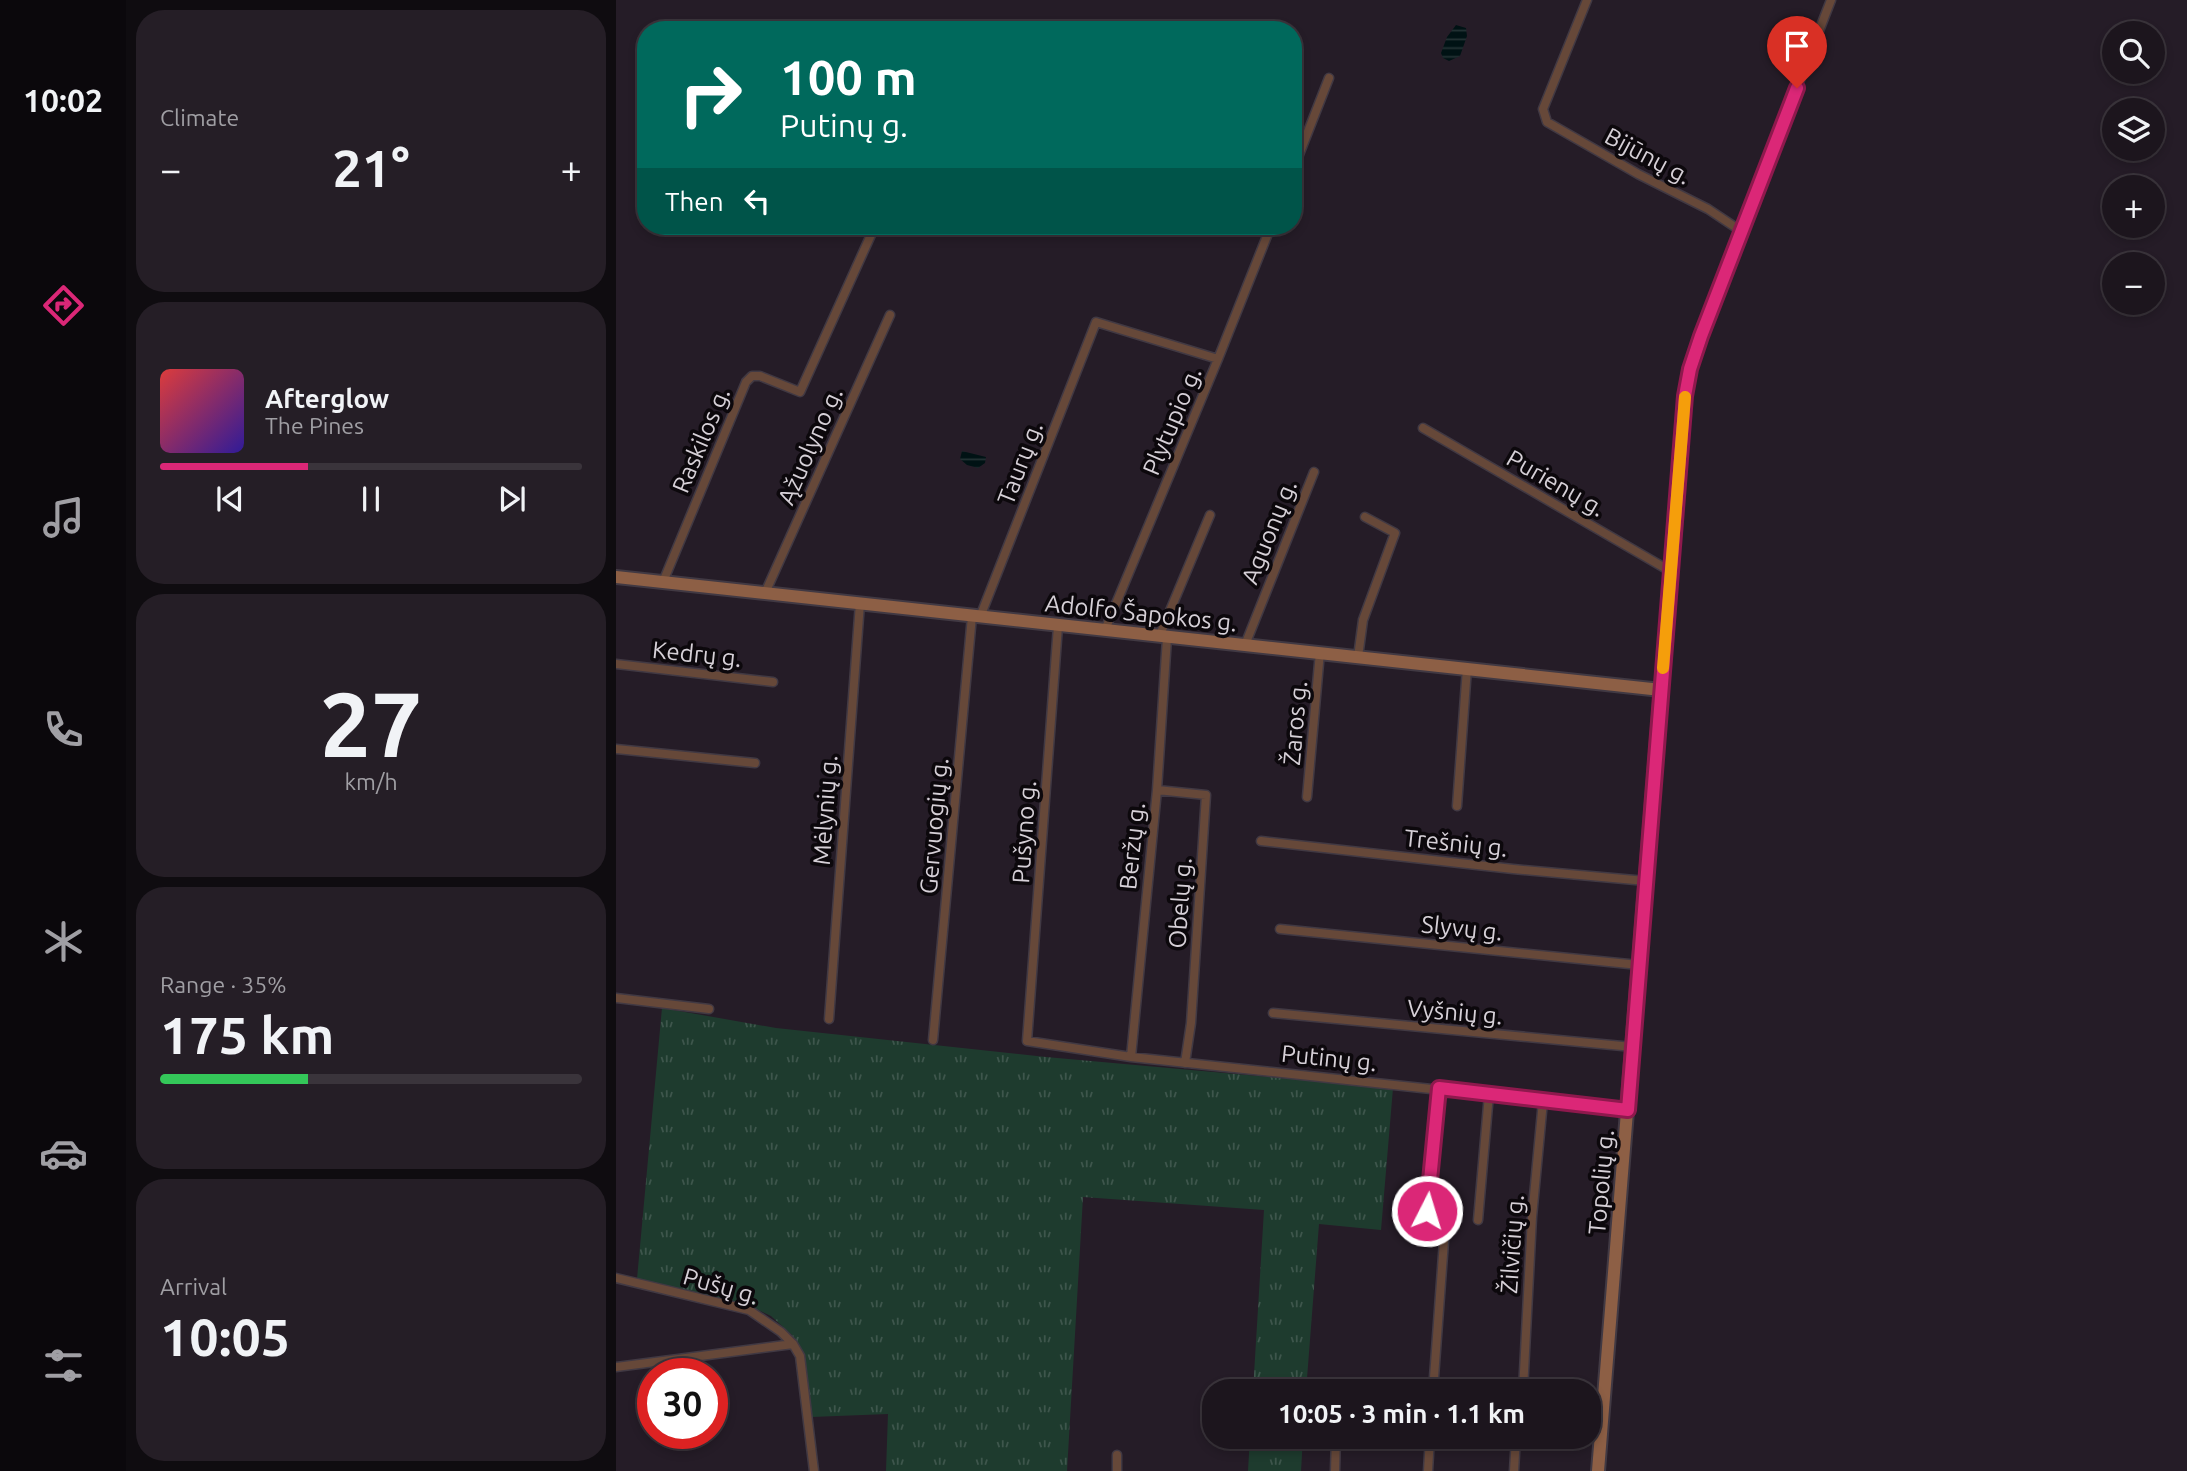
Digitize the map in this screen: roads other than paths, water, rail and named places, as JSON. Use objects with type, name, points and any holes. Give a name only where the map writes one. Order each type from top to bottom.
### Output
[{"type":"street","name":"Bijūnų g.","points":[[1587,0],[1543,108],[1547,122],[1638,174],[1708,209],[1741,232]]},
{"type":"street","name":"Topolių g.","points":[[1600,1379],[1628,1110],[1670,571],[1683,418],[1690,369],[1831,0]]},
{"type":"street","points":[[1302,147],[1329,78]]},
{"type":"street","name":"Raskilos g.","points":[[663,582],[746,382],[752,376],[760,376],[800,392],[871,235]]},
{"type":"street","name":"Plytupio g.","points":[[1105,630],[1267,235]]},
{"type":"street","name":"Ąžuolyno g.","points":[[765,593],[890,315]]},
{"type":"street","name":"Taurų g.","points":[[976,617],[1096,322],[1218,359]]},
{"type":"street","name":"Purienų g.","points":[[1423,428],[1670,571]]},
{"type":"street","name":"Aguonų g.","points":[[1245,645],[1314,472]]},
{"type":"street","name":"Beržų g.","points":[[1131,1057],[1157,790],[1163,637],[1210,515]]},
{"type":"street","points":[[1358,657],[1363,620],[1395,533],[1365,517]]},
{"type":"street","name":"Adolfo Šapokos g.","points":[[616,576],[1661,690]]},
{"type":"street","name":"Mėlynių g.","points":[[829,1019],[860,603]]},
{"type":"street","name":"Gervuogių g.","points":[[933,1040],[976,617]]},
{"type":"street","name":"Pušyno g.","points":[[1027,1041],[1059,626]]},
{"type":"street","name":"Žaros g.","points":[[1307,797],[1320,652]]},
{"type":"street","name":"Kedrų g.","points":[[616,664],[773,682]]},
{"type":"street","points":[[1457,806],[1468,668]]},
{"type":"street","points":[[616,749],[755,763]]},
{"type":"street","name":"Obelų g.","points":[[1157,790],[1206,795],[1191,1023],[1185,1063]]},
{"type":"street","name":"Trešnių g.","points":[[1261,841],[1646,881]]},
{"type":"street","name":"Slyvų g.","points":[[1280,929],[1639,965]]},
{"type":"street","points":[[616,998],[709,1009]]},
{"type":"street","name":"Vyšnių g.","points":[[1273,1013],[1633,1047]]},
{"type":"street","name":"Putinų g.","points":[[1027,1041],[1131,1057],[1628,1110]]},
{"type":"street","points":[[1434,1379],[1444,1241],[1427,1211],[1439,1088]]},
{"type":"street","points":[[1478,1220],[1489,1094]]},
{"type":"street","name":"Žilvičių g.","points":[[1523,1379],[1532,1217],[1543,1101]]},
{"type":"street","name":"Pušų g.","points":[[616,1278],[749,1310],[761,1316],[793,1344],[800,1356],[814,1471]]},
{"type":"street","points":[[616,1367],[793,1344]]},
{"type":"street","points":[[1335,1471],[1336,1449]]},
{"type":"street","points":[[1428,1471],[1429,1449]]},
{"type":"street","points":[[1514,1471],[1515,1449]]},
{"type":"street","name":"Topolių g.","points":[[1597,1449],[1598,1471]]},
{"type":"street","points":[[1117,1455],[1117,1471]]}]
